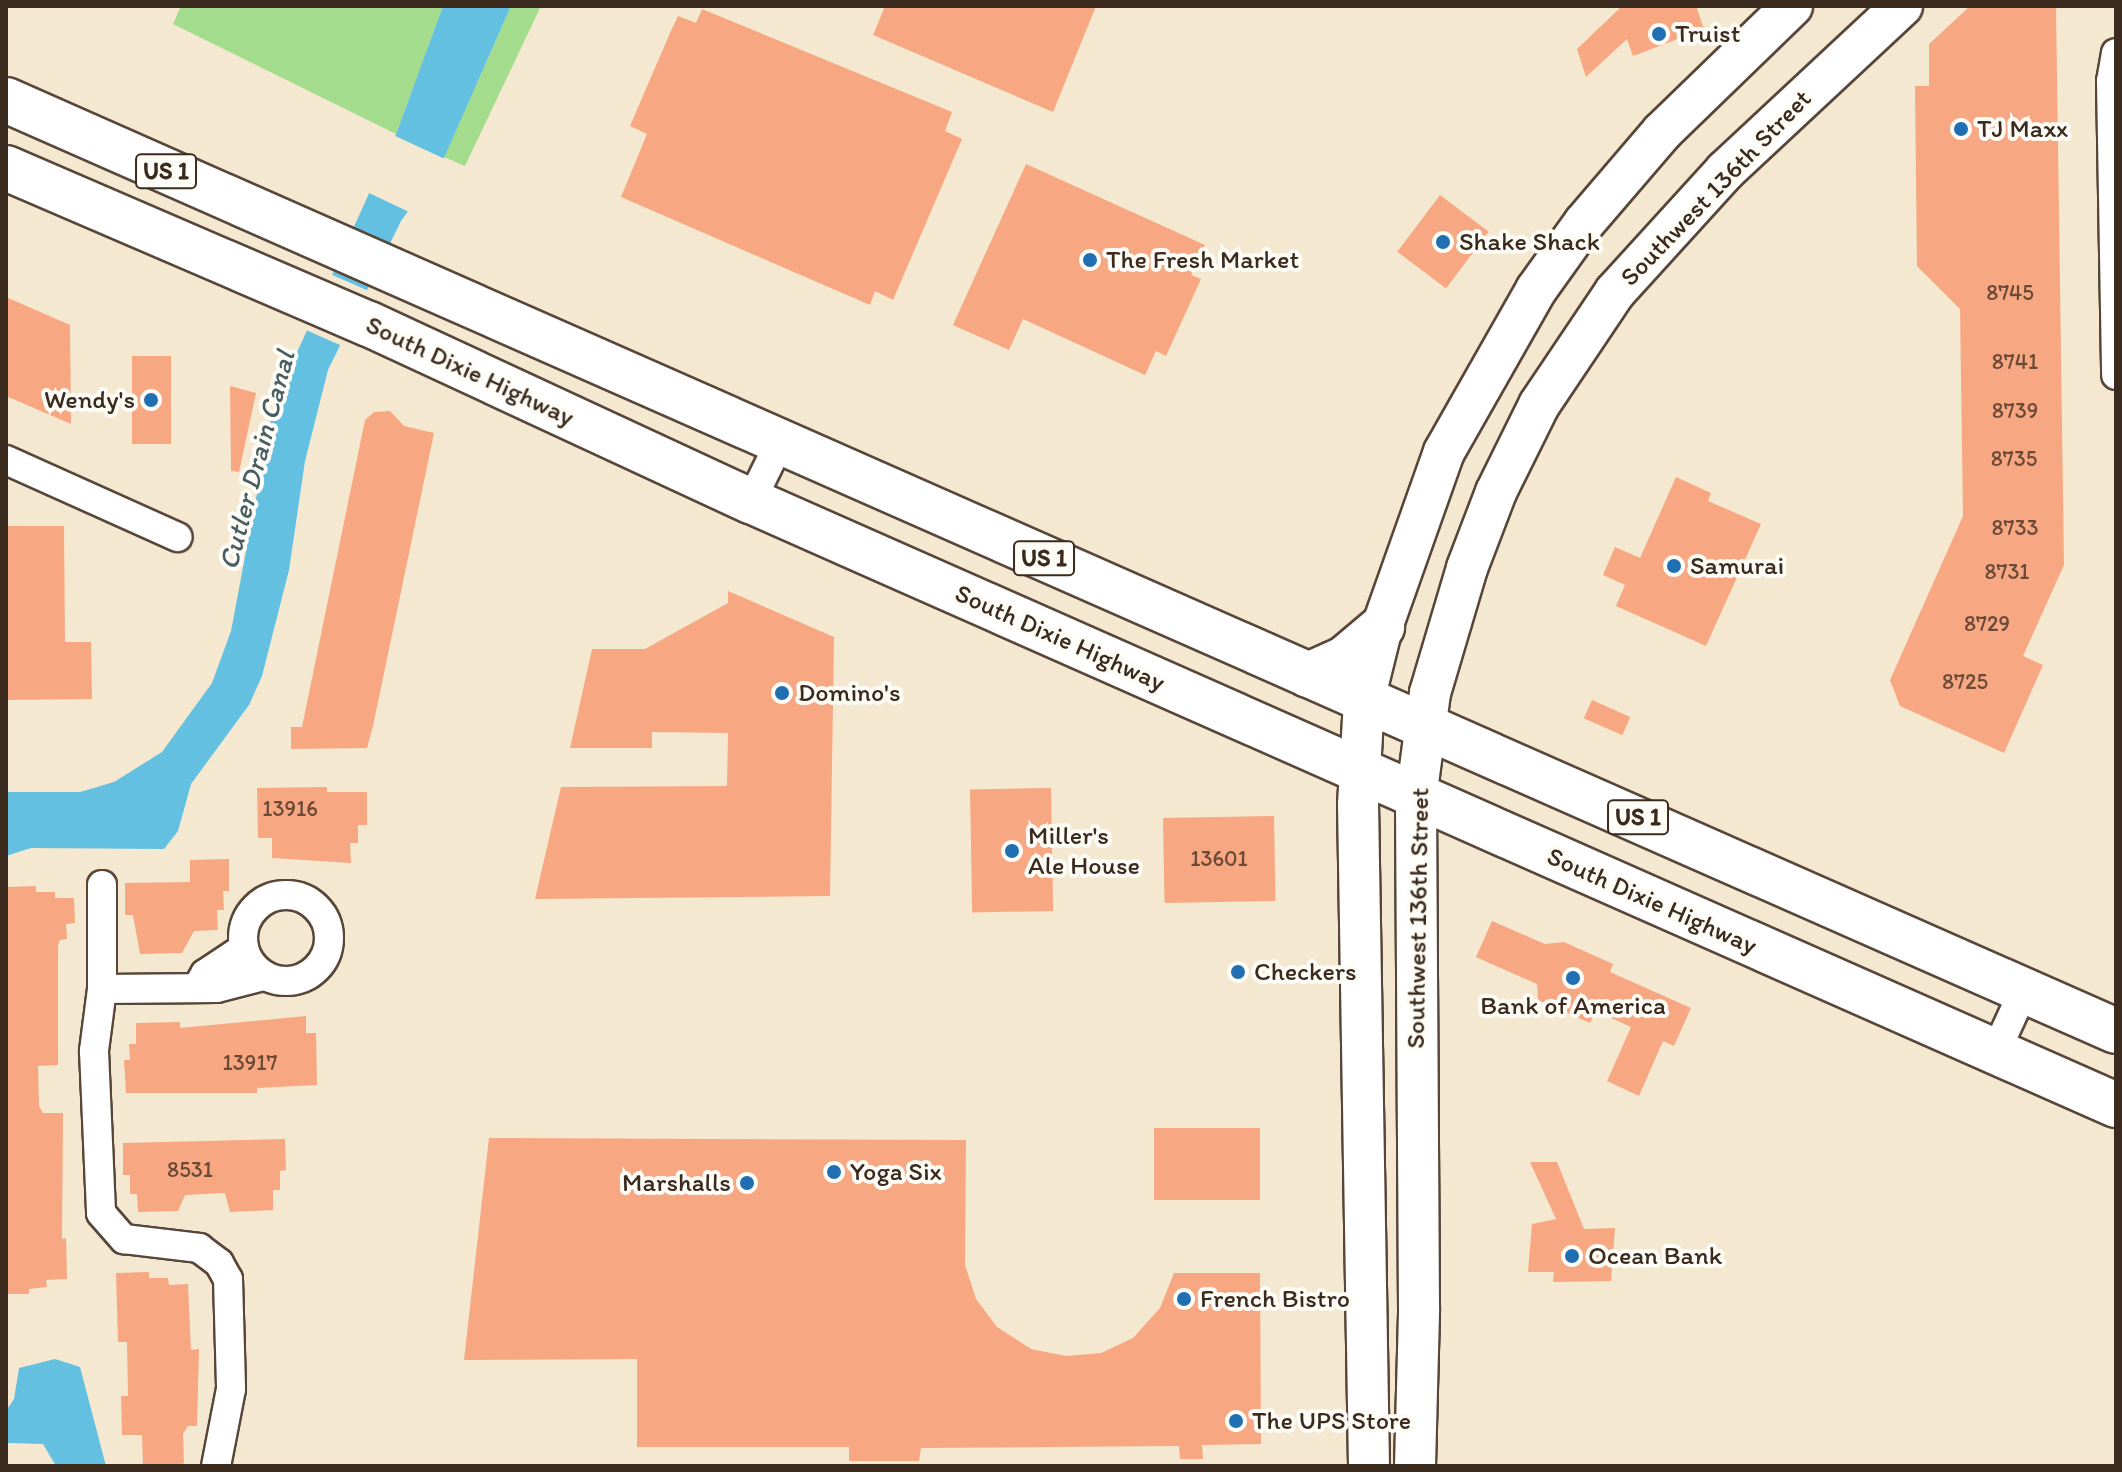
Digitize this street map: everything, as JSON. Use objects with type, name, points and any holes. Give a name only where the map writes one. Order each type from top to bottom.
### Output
[{"type":"highway","name":"US 1","points":[[6,100],[2116,1031]]},
{"type":"highway","points":[[67,194],[104,172],[156,167]]},
{"type":"highway","name":"South Dixie Highway","points":[[6,168],[369,324],[751,501],[1416,798],[2116,1105]]},
{"type":"highway","points":[[1308,675],[1344,659],[1382,627]]},
{"type":"street","name":"Southwest 136th Street","points":[[1369,1466],[1359,771],[1364,700],[1382,627],[1444,452],[1536,290],[1662,132],[1792,6]]},
{"type":"street","name":"Southwest 136th Street","points":[[1415,1466],[1419,1308],[1416,798],[1434,679],[1481,528],[1559,370],[1659,238],[1902,6]]},
{"type":"street","points":[[2116,53],[2111,81],[2116,375]]},
{"type":"street","points":[[751,501],[780,442]]},
{"type":"street","points":[[6,460],[177,537]]},
{"type":"street","points":[[102,885],[102,989],[94,1051],[101,1213],[124,1239],[199,1248],[219,1263],[228,1279],[231,1389],[216,1466]]},
{"type":"street","points":[[102,989],[234,986],[263,976],[292,982],[318,968],[330,941],[322,912],[297,896],[268,898],[247,919],[244,948],[263,976]]},
{"type":"street","points":[[198,986],[205,974],[244,948]]},
{"type":"street","points":[[1996,1051],[2024,990]]},
{"type":"green space","points":[[181,6],[443,6],[396,134],[173,24]]},
{"type":"green space","points":[[511,6],[541,6],[465,166],[444,157]]},
{"type":"water","points":[[443,6],[511,6],[440,167],[401,221],[328,370],[305,461],[289,570],[262,676],[249,705],[191,784],[178,831],[164,849],[31,848],[6,856],[6,792],[80,792],[114,782],[162,752],[212,683],[231,631],[274,403],[396,134]]},
{"type":"water","points":[[55,1359],[80,1367],[106,1466],[56,1466],[43,1444],[6,1443],[6,1411],[14,1399],[19,1368]]},
{"type":"pier","points":[[391,134],[447,160],[411,213],[365,191]]},
{"type":"pier","points":[[328,273],[371,292],[346,348],[303,329]]},
{"type":"building","points":[[885,6],[1096,6],[1053,112],[873,35]]},
{"type":"building","name":"Truist","points":[[1622,6],[1696,6],[1704,29],[1633,56],[1627,39],[1586,77],[1577,49]]},
{"type":"building","points":[[1970,6],[2056,6],[2064,565],[2023,656],[2043,665],[2004,753],[1900,706],[1890,680],[1963,516],[1960,309],[1917,266],[1915,86],[1929,86],[1929,44]]},
{"type":"building","points":[[702,9],[952,112],[945,131],[962,139],[893,300],[875,291],[870,305],[621,197],[647,134],[630,126],[670,33],[678,16],[696,23]]},
{"type":"building","name":"The Fresh Market","points":[[1026,164],[1205,245],[1191,275],[1201,279],[1166,356],[1156,351],[1145,375],[1023,319],[1009,350],[953,325]]},
{"type":"building","name":"Shake Shack","points":[[1440,195],[1489,232],[1446,288],[1397,252]]},
{"type":"building","points":[[6,297],[70,325],[71,424],[6,396]]},
{"type":"building","name":"Wendy's","points":[[132,356],[171,356],[171,444],[132,444]]},
{"type":"building","points":[[230,386],[256,393],[239,472],[231,471]]},
{"type":"building","points":[[390,411],[404,426],[434,433],[367,748],[291,749],[291,727],[302,727],[365,420],[374,412]]},
{"type":"building","name":"Samurai","points":[[1676,477],[1711,493],[1708,501],[1761,524],[1706,646],[1616,606],[1625,585],[1603,575],[1615,547],[1640,558]]},
{"type":"building","points":[[6,526],[64,526],[65,642],[91,642],[92,699],[6,700]]},
{"type":"building","points":[[728,591],[834,637],[830,896],[535,899],[561,787],[727,786],[728,733],[652,732],[652,748],[570,748],[592,649],[645,649],[728,603]]},
{"type":"building","points":[[1592,700],[1630,717],[1622,735],[1584,718]]},
{"type":"building","points":[[327,787],[327,792],[367,792],[367,825],[358,825],[358,843],[350,843],[351,863],[272,858],[272,838],[258,838],[257,788]]},
{"type":"building","name":"Miller's Ale House","points":[[1051,788],[1053,911],[972,912],[970,789]]},
{"type":"building","points":[[1274,816],[1275,901],[1165,903],[1163,818]]},
{"type":"building","points":[[229,859],[229,891],[223,891],[224,910],[217,910],[218,930],[194,931],[182,953],[140,954],[133,915],[125,915],[125,883],[190,882],[190,860]]},
{"type":"building","points":[[36,886],[36,892],[55,892],[55,898],[74,898],[75,923],[66,924],[67,939],[60,940],[58,946],[58,1065],[38,1066],[39,1106],[43,1113],[63,1113],[62,1239],[66,1238],[67,1279],[46,1280],[47,1287],[29,1289],[29,1294],[6,1294],[6,887]]},
{"type":"building","name":"Bank of America","points":[[1492,921],[1545,944],[1564,942],[1613,964],[1610,972],[1691,1008],[1674,1046],[1663,1041],[1639,1096],[1607,1081],[1631,1027],[1596,1011],[1590,1023],[1538,1000],[1537,984],[1476,957]]},
{"type":"building","points":[[306,1016],[306,1033],[316,1033],[317,1085],[257,1088],[257,1093],[126,1093],[124,1060],[130,1060],[129,1044],[136,1044],[136,1023],[180,1022],[180,1028]]},
{"type":"building","points":[[1154,1128],[1260,1128],[1260,1200],[1154,1200]]},
{"type":"building","points":[[489,1138],[966,1140],[965,1265],[976,1299],[997,1327],[1031,1349],[1066,1356],[1101,1353],[1133,1338],[1160,1308],[1174,1273],[1260,1273],[1261,1444],[1202,1445],[1203,1459],[1180,1459],[1179,1446],[921,1448],[919,1461],[849,1461],[849,1447],[637,1447],[637,1359],[464,1360]]},
{"type":"building","points":[[285,1139],[286,1170],[280,1171],[280,1190],[273,1190],[273,1210],[230,1212],[225,1193],[185,1195],[178,1211],[138,1212],[137,1194],[130,1194],[130,1175],[123,1175],[123,1143]]},
{"type":"building","name":"Ocean Bank","points":[[1530,1162],[1557,1162],[1584,1229],[1615,1228],[1611,1281],[1553,1282],[1554,1272],[1528,1272],[1532,1224],[1556,1219]]},
{"type":"building","points":[[149,1272],[149,1278],[168,1278],[169,1285],[188,1284],[191,1350],[199,1349],[197,1426],[188,1426],[183,1434],[184,1463],[178,1466],[143,1466],[142,1435],[122,1435],[121,1396],[128,1396],[127,1342],[118,1342],[116,1273]]},
{"type":"place","name":"Truist","points":[[1659,34]]},
{"type":"place","name":"TJ Maxx","points":[[1961,129]]},
{"type":"place","name":"Shake Shack","points":[[1443,242]]},
{"type":"place","name":"The Fresh Market","points":[[1090,260]]},
{"type":"place","name":"Wendy's","points":[[151,400]]},
{"type":"place","name":"Samurai","points":[[1674,566]]},
{"type":"place","name":"Domino's","points":[[782,693]]},
{"type":"place","name":"Miller's Ale House","points":[[1012,851]]},
{"type":"place","name":"Checkers","points":[[1238,972]]},
{"type":"place","name":"Bank of America","points":[[1573,978]]},
{"type":"place","name":"Yoga Six","points":[[834,1172]]},
{"type":"place","name":"Marshalls","points":[[747,1183]]},
{"type":"place","name":"Ocean Bank","points":[[1572,1256]]},
{"type":"place","name":"French Bistro","points":[[1184,1299]]},
{"type":"place","name":"The UPS Store","points":[[1236,1421]]},
{"type":"water label","name":"Cutler Drain Canal","points":[[256,460]]}]
